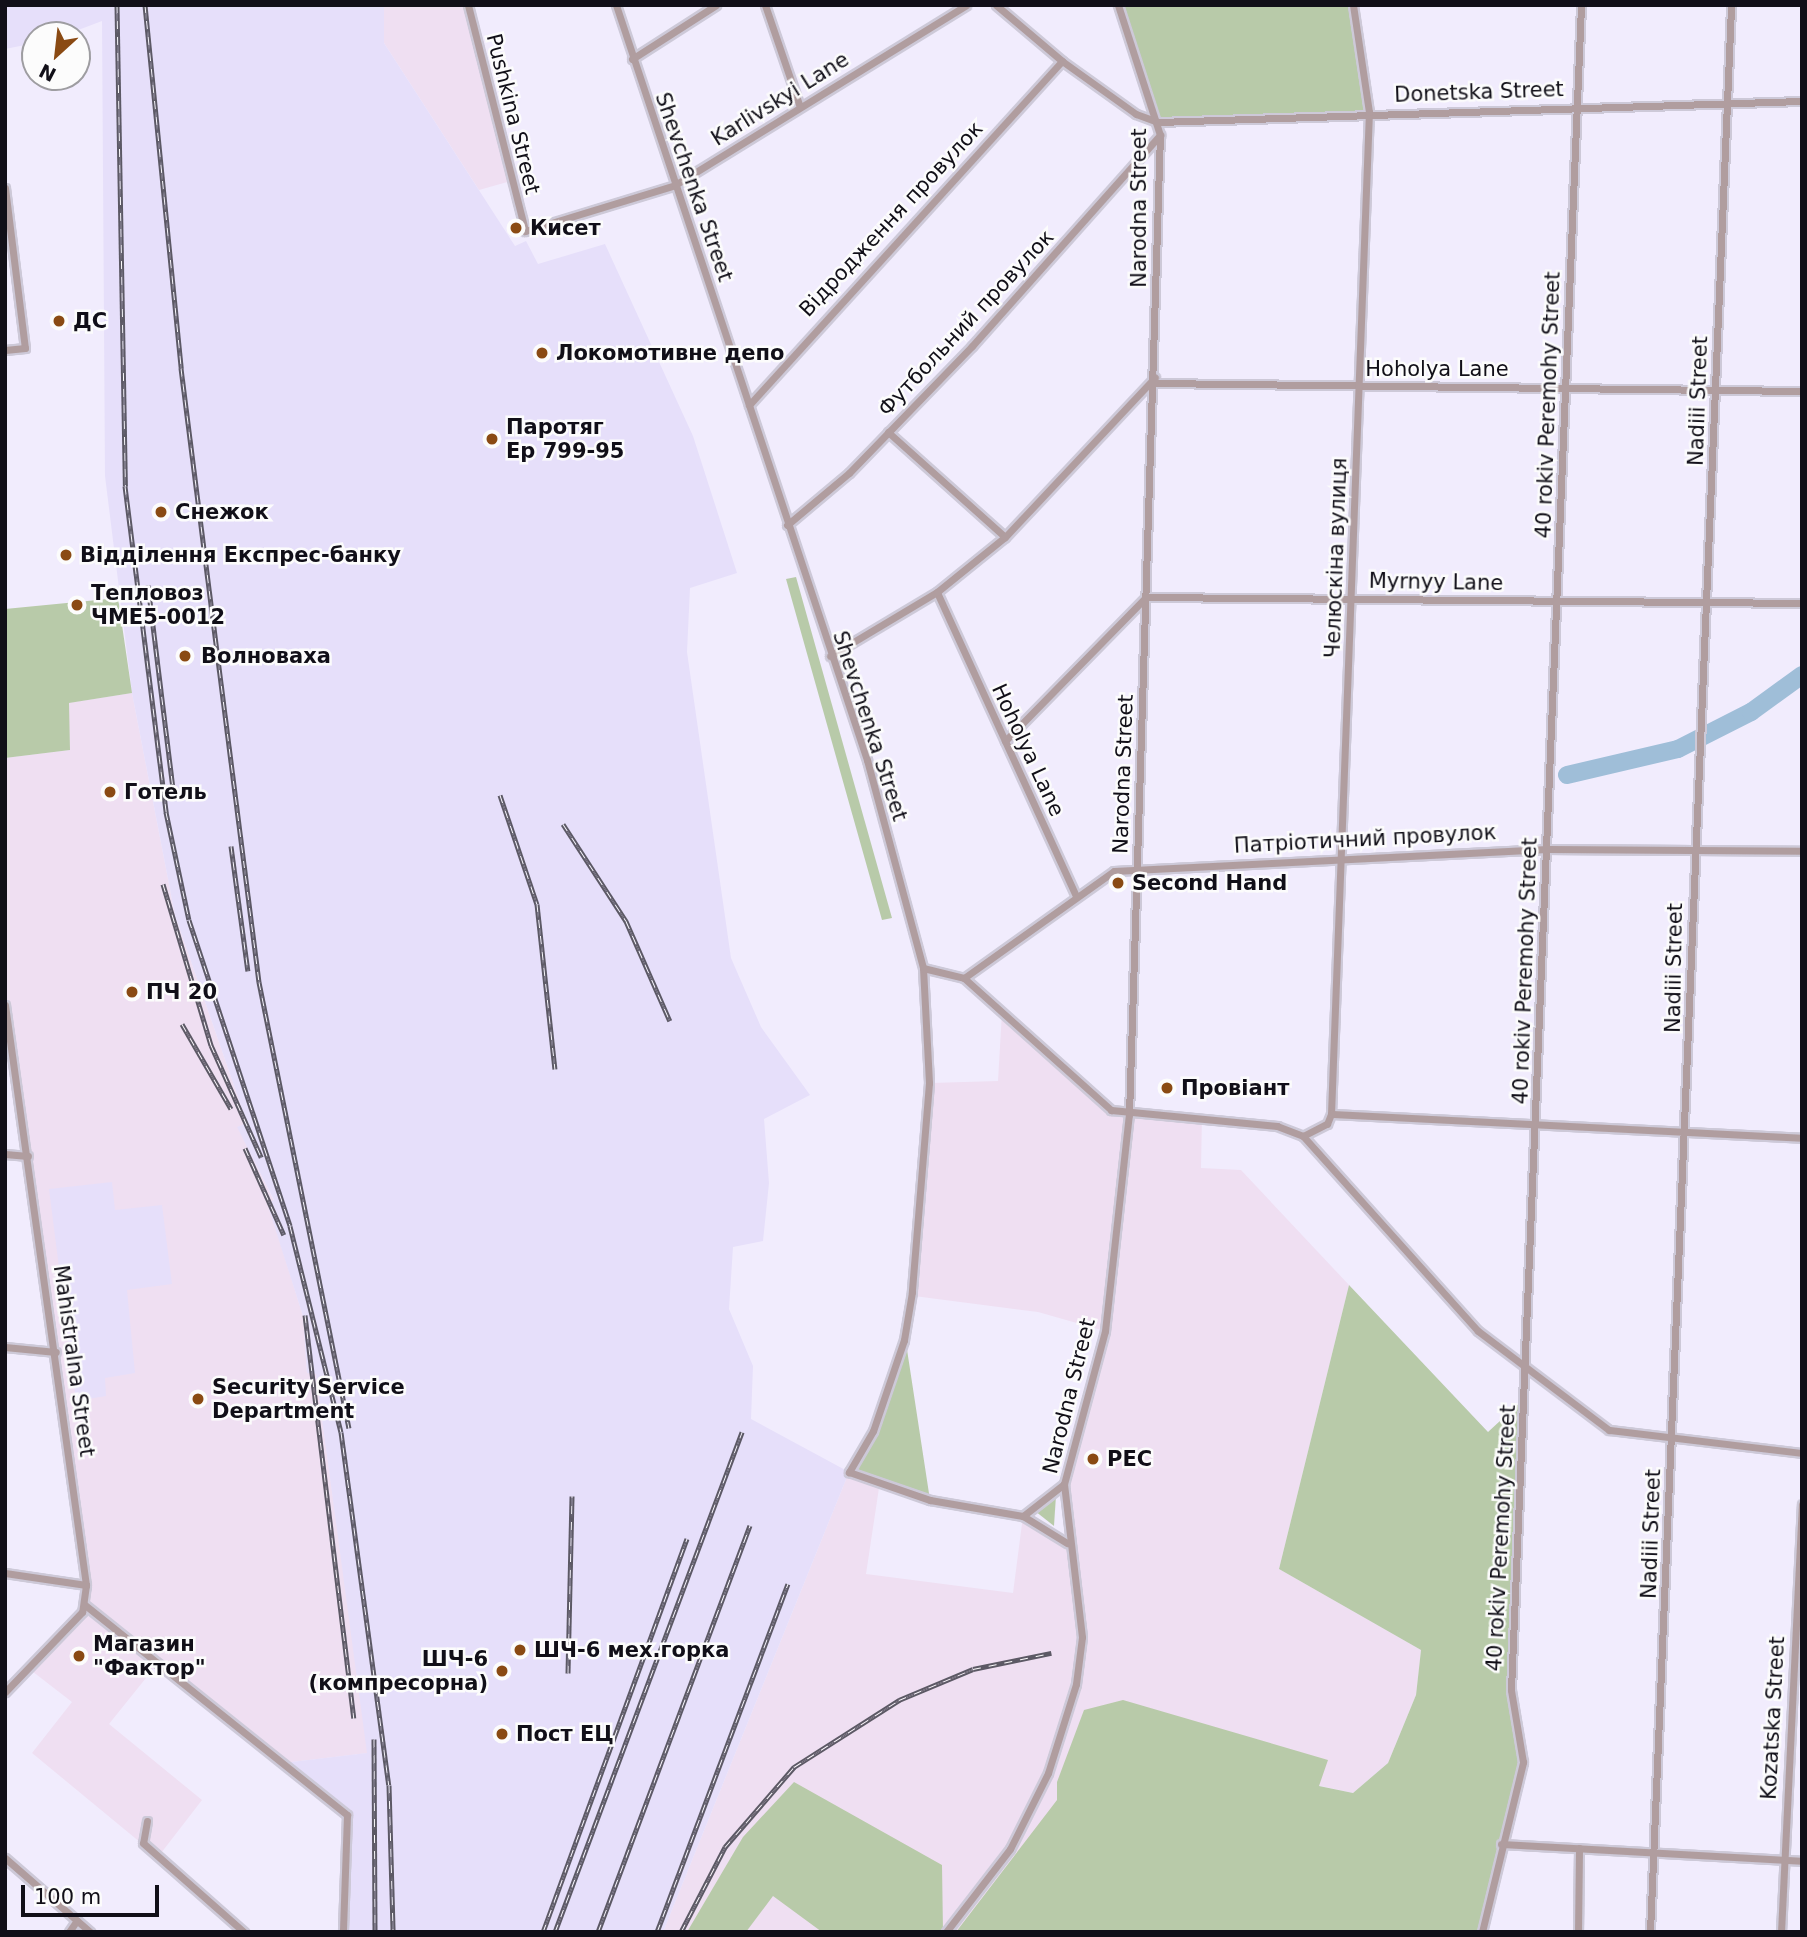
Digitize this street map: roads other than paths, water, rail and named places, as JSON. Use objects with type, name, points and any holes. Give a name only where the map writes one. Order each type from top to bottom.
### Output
[{"type":"street","name":"Pushkina Street","points":[[468,5],[525,231]]},
{"type":"street","name":"Shevchenka Street","points":[[616,5],[830,656],[867,760],[923,968],[929,1083],[912,1292],[904,1340],[873,1431],[849,1472],[917,1497],[1023,1516]]},
{"type":"street","points":[[632,59],[716,5]]},
{"type":"street","points":[[765,5],[800,107]]},
{"type":"street","name":"Karlіvskyi Lane","points":[[525,231],[676,185],[966,5]]},
{"type":"street","points":[[996,5],[1062,61],[1136,114],[1158,122]]},
{"type":"street","name":"Narodna Street","points":[[946,1932],[1010,1849],[1048,1773],[1072,1697],[1082,1637],[1066,1544],[1064,1484],[1105,1331],[1129,1115],[1155,380],[1160,135],[1118,5]]},
{"type":"street","name":"Челюскіна вулиця","points":[[1331,1114],[1370,112],[1353,5]]},
{"type":"street","name":"40 rokiv Peremohy Street","points":[[1482,1932],[1501,1844],[1523,1762],[1511,1690],[1527,1368],[1581,5]]},
{"type":"street","name":"Nadiii Street","points":[[1650,1932],[1688,1134],[1694,852],[1717,387],[1723,103],[1731,5]]},
{"type":"street","name":"Відродження провулок","points":[[749,405],[1062,61]]},
{"type":"street","name":"Donetska Street","points":[[1158,122],[1370,112],[1802,101]]},
{"type":"street","name":"Футбольний провулок","points":[[787,525],[888,432],[1160,135]]},
{"type":"street","points":[[5,188],[25,348],[5,350]]},
{"type":"street","points":[[830,656],[937,592],[1005,537],[1155,380]]},
{"type":"street","name":"Hoholya Lane","points":[[1155,380],[1360,386],[1717,387],[1802,391]]},
{"type":"street","points":[[888,432],[1005,537]]},
{"type":"street","name":"Hoholya Lane","points":[[937,592],[1076,896]]},
{"type":"street","points":[[1005,741],[1146,597]]},
{"type":"street","name":"Myrnyy Lane","points":[[1146,597],[1802,603]]},
{"type":"street","name":"Патріотичний провулок","points":[[964,978],[1114,871],[1340,856],[1547,849],[1802,851]]},
{"type":"street","points":[[923,968],[964,978],[1111,1110],[1129,1115],[1202,1116],[1276,1126],[1303,1136],[1478,1331],[1609,1430],[1802,1453]]},
{"type":"street","name":"Mahistralna Street","points":[[5,1004],[55,1352],[86,1585],[85,1605]]},
{"type":"street","points":[[1303,1136],[1327,1124],[1331,1114],[1802,1138]]},
{"type":"street","points":[[5,1154],[28,1156]]},
{"type":"street","points":[[5,1347],[55,1352]]},
{"type":"street","points":[[1064,1484],[1023,1516],[1066,1544]]},
{"type":"street","name":"Kozatska Street","points":[[1781,1932],[1802,1505]]},
{"type":"street","points":[[5,1573],[86,1585]]},
{"type":"street","points":[[5,1692],[85,1605],[347,1815],[344,1932]]},
{"type":"street","points":[[146,1821],[143,1843],[244,1932]]},
{"type":"street","points":[[1501,1844],[1656,1848],[1802,1861]]},
{"type":"street","points":[[1578,1932],[1580,1848]]},
{"type":"street","points":[[5,1858],[90,1932]]},
{"type":"street","points":[[69,1932],[77,1920]]},
{"type":"waterway","points":[[1567,775],[1678,749],[1751,712],[1802,675]]},
{"type":"railway","points":[[117,5],[125,486],[166,812],[189,920],[290,1226],[341,1432],[389,1785],[393,1932]]},
{"type":"railway","points":[[145,5],[181,368],[259,982],[349,1428]]},
{"type":"railway","points":[[148,585],[174,797]]},
{"type":"railway","points":[[500,795],[537,904],[555,1069]]},
{"type":"railway","points":[[563,824],[626,921],[670,1021]]},
{"type":"railway","points":[[231,846],[248,971]]},
{"type":"railway","points":[[163,884],[211,1045],[261,1157]]},
{"type":"railway","points":[[182,1024],[231,1109]]},
{"type":"railway","points":[[245,1148],[284,1235]]},
{"type":"railway","points":[[305,1315],[354,1718]]},
{"type":"railway","points":[[555,1932],[742,1432]]},
{"type":"railway","points":[[568,1673],[572,1496]]},
{"type":"railway","points":[[598,1932],[750,1525]]},
{"type":"railway","points":[[543,1932],[687,1539]]},
{"type":"railway","points":[[657,1932],[788,1584]]},
{"type":"railway","points":[[681,1932],[725,1847],[794,1767],[899,1700],[973,1669],[1051,1653]]},
{"type":"railway","points":[[374,1739],[375,1932]]},
{"type":"place","name":"Кисет","points":[[516,228]]},
{"type":"place","name":"ДС","points":[[59,321]]},
{"type":"place","name":"Локомотивне депо","points":[[542,353]]},
{"type":"place","name":"Паротяг Ер 799-95","points":[[492,439]]},
{"type":"place","name":"Снежок","points":[[161,512]]},
{"type":"place","name":"Відділення Експрес-банку","points":[[66,555]]},
{"type":"place","name":"Тепловоз ЧМЕ5-0012","points":[[77,605]]},
{"type":"place","name":"Волноваха","points":[[185,656]]},
{"type":"place","name":"Готель","points":[[110,792]]},
{"type":"place","name":"Second Hand","points":[[1118,883]]},
{"type":"place","name":"ПЧ 20","points":[[132,992]]},
{"type":"place","name":"Провіант","points":[[1167,1088]]},
{"type":"place","name":"Security Service Department","points":[[198,1399]]},
{"type":"place","name":"РЕС","points":[[1093,1459]]},
{"type":"place","name":"ШЧ-6 мех.горка","points":[[520,1650]]},
{"type":"place","name":"Магазин \"Фактор\"","points":[[79,1656]]},
{"type":"place","name":"ШЧ-6 (компресорна)","points":[[502,1671]]},
{"type":"place","name":"Пост ЕЦ","points":[[502,1734]]}]
